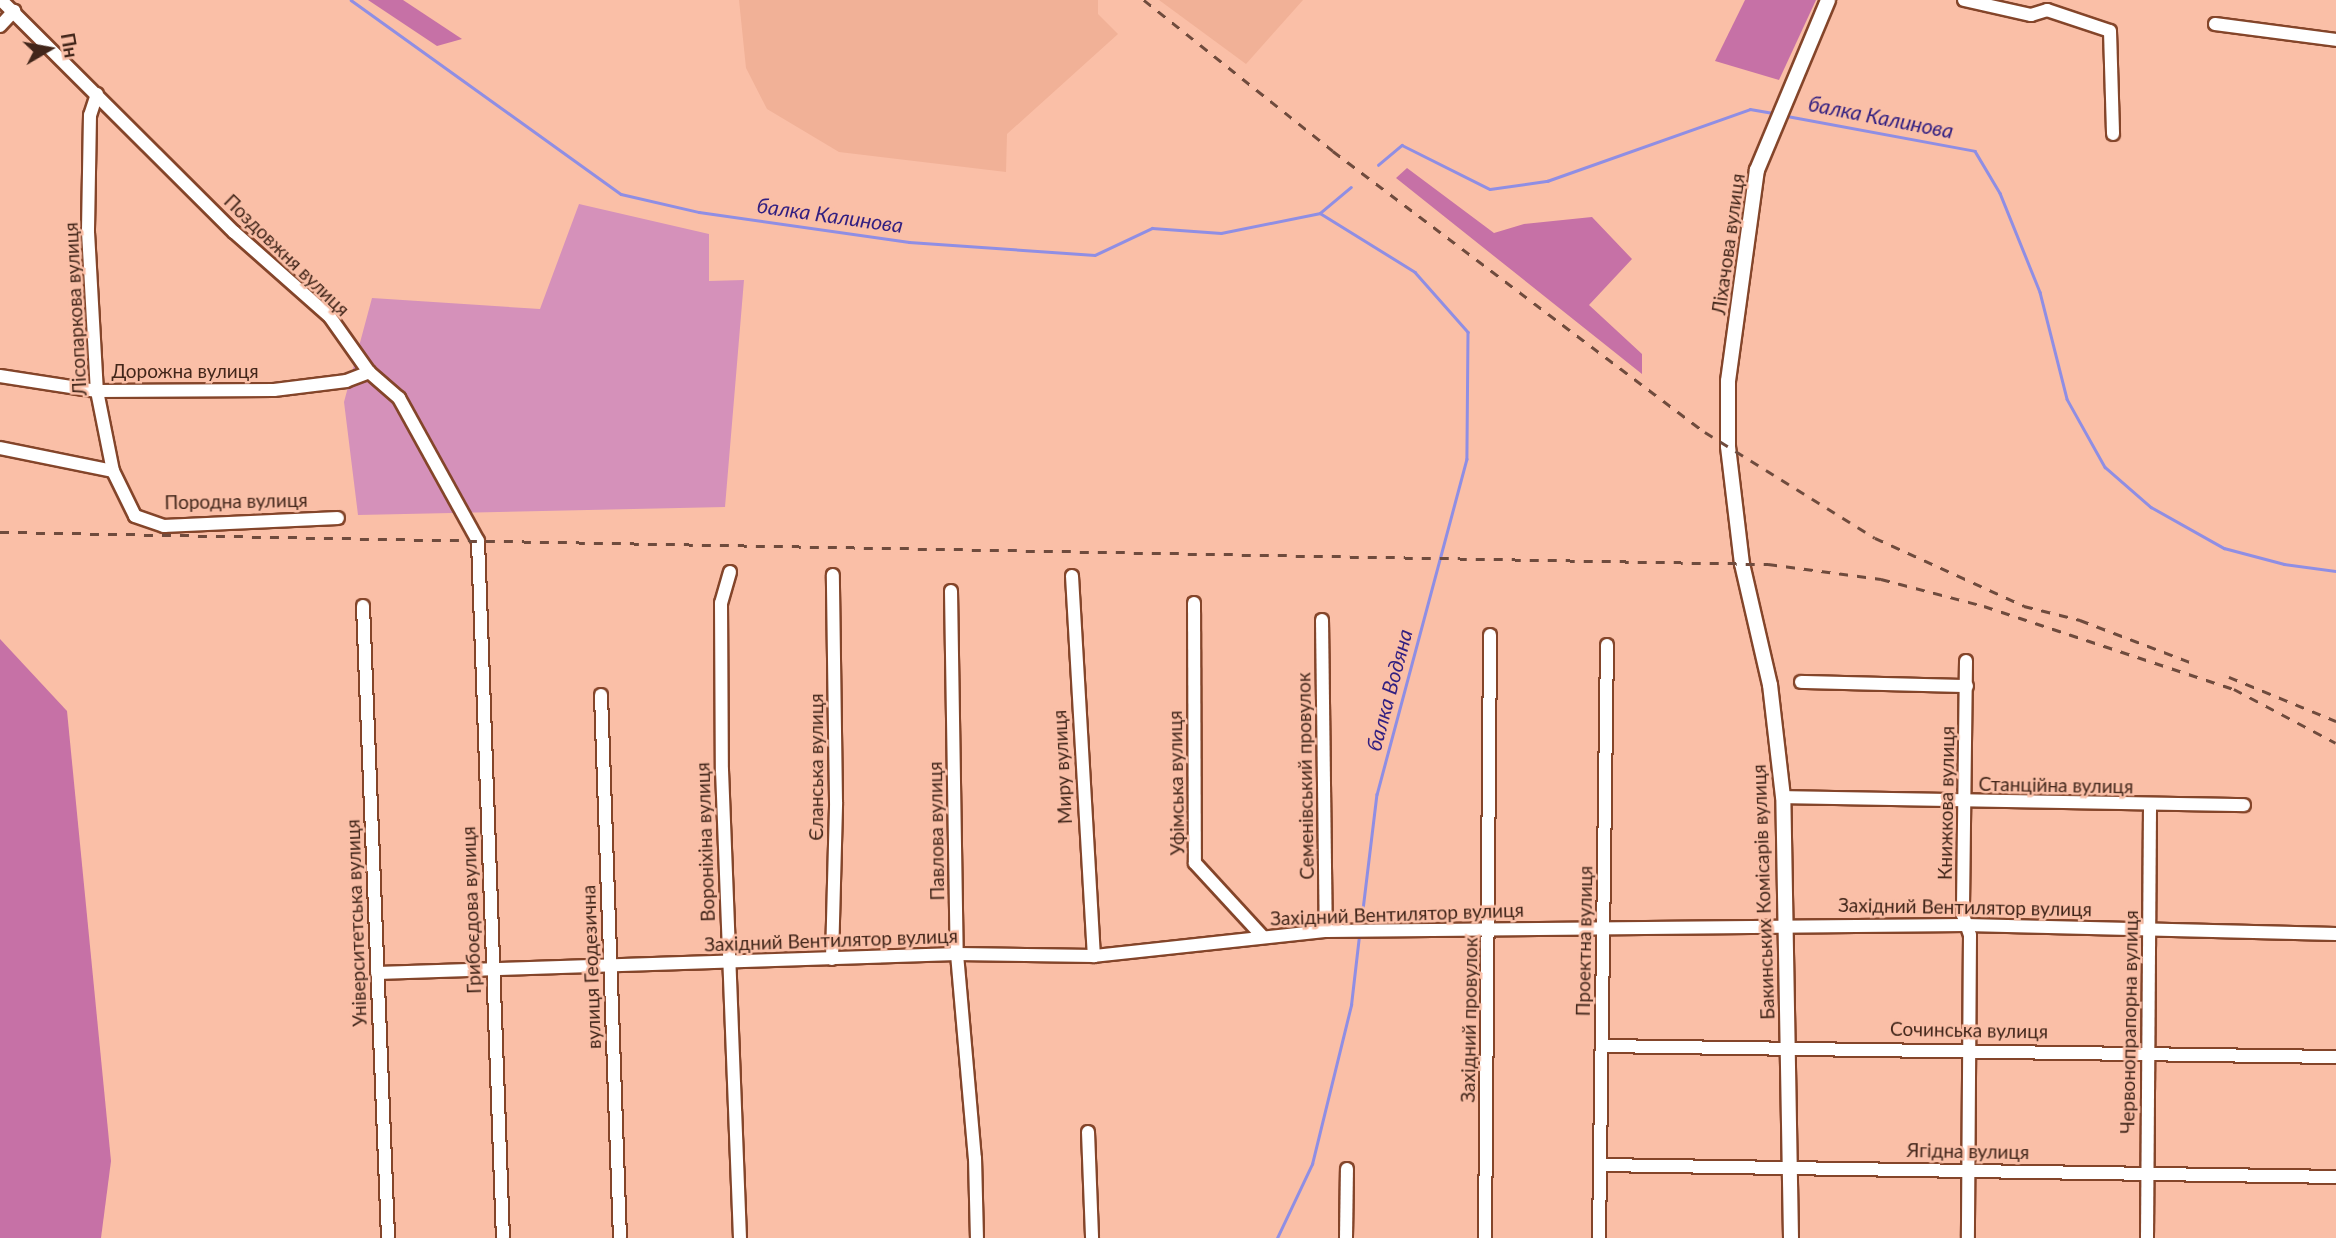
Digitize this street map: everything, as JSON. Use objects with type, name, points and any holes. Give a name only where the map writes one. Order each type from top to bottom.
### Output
[{"type":"street","name":"Поздовжня вулиця","points":[[1,0],[234,232],[330,317],[369,372],[399,398],[462,505],[478,541],[478,580]]},
{"type":"street","name":"Ліхачова вулиця","points":[[1728,381],[1757,170],[1828,0]]},
{"type":"street","points":[[1964,0],[2031,15],[2047,10],[2110,31],[2113,134]]},
{"type":"street","points":[[0,26],[14,11]]},
{"type":"street","points":[[2215,24],[2336,40]]},
{"type":"street","name":"Лісопаркова вулиця","points":[[97,94],[90,115],[88,232],[97,391],[113,471],[135,516]]},
{"type":"street","name":"Дорожна вулиця","points":[[0,376],[97,391],[274,390],[346,381],[369,372]]},
{"type":"street","name":"Бакинських Комісарів вулиця","points":[[1728,381],[1728,446],[1742,564],[1770,685],[1783,797],[1791,1238]]},
{"type":"street","points":[[0,448],[113,471]]},
{"type":"street","name":"Породна вулиця","points":[[135,516],[164,526],[338,518]]},
{"type":"street","name":"Вороніхіна вулиця","points":[[730,572],[721,603],[728,962],[740,1238]]},
{"type":"street","name":"Єланська вулиця","points":[[832,959],[836,802],[833,575]]},
{"type":"street","name":"Миру вулиця","points":[[1072,576],[1094,956]]},
{"type":"street","name":"Грибоєдова вулиця","points":[[478,580],[503,1238]]},
{"type":"street","name":"Павлова вулиця","points":[[951,591],[957,954],[975,1158],[977,1238]]},
{"type":"street","name":"Уфімська вулиця","points":[[1194,603],[1195,863],[1263,937]]},
{"type":"street","name":"Університетська вулиця","points":[[363,606],[388,1238]]},
{"type":"street","name":"Семенівський провулок","points":[[1322,620],[1326,931]]},
{"type":"street","name":"Західний провулок","points":[[1485,1238],[1490,635]]},
{"type":"street","name":"Проектна вулиця","points":[[1599,1238],[1607,645]]},
{"type":"street","name":"Книжкова вулиця","points":[[1966,661],[1963,915],[1970,935],[1968,1238]]},
{"type":"street","points":[[1801,682],[1967,686]]},
{"type":"street","name":"вулиця Геодезична","points":[[601,695],[620,1238]]},
{"type":"street","name":"Станційна вулиця","points":[[1783,797],[2150,806],[2244,804]]},
{"type":"street","name":"Червонопрапорна вулиця","points":[[2147,1238],[2150,806]]},
{"type":"street","name":"Західний Вентилятор вулиця","points":[[377,973],[610,968],[957,954],[1094,956],[1326,931],[1966,925],[2336,934]]},
{"type":"street","name":"Сочинська вулиця","points":[[1602,1046],[1969,1049],[2336,1057]]},
{"type":"street","points":[[1087,1132],[1092,1238]]},
{"type":"street","name":"Ягідна вулиця","points":[[1600,1165],[2336,1177]]},
{"type":"street","points":[[1346,1238],[1347,1169]]},
{"type":"shaded area","points":[[368,0],[403,0],[462,39],[437,46]]},
{"type":"shaded area","points":[[739,0],[1098,0],[1098,14],[1118,34],[1007,134],[1006,172],[839,152],[767,109],[746,68]]},
{"type":"shaded area","points":[[1159,0],[1303,0],[1246,64]]},
{"type":"shaded area","points":[[1745,0],[1816,0],[1779,80],[1715,61]]},
{"type":"shaded area","points":[[1407,168],[1494,233],[1524,224],[1592,217],[1632,259],[1589,305],[1642,354],[1642,374],[1396,178]]},
{"type":"shaded area","points":[[579,204],[709,234],[709,281],[744,280],[725,507],[358,515],[344,402],[372,298],[540,309]]},
{"type":"shaded area","points":[[0,639],[67,711],[111,1161],[101,1238],[0,1238]]},
{"type":"waterway","name":"балка Калинова","points":[[351,0],[621,194],[699,212],[909,242],[1095,255],[1152,228],[1221,233],[1320,213],[1351,187]]},
{"type":"waterway","name":"балка Калинова","points":[[1378,165],[1402,145],[1490,189],[1547,181],[1750,109],[1773,113]]},
{"type":"waterway","name":"балка Калинова","points":[[1787,116],[1975,151],[2000,193],[2040,292],[2067,399],[2105,467],[2151,507],[2224,548],[2284,564],[2336,571]]},
{"type":"waterway","name":"балка Водяна","points":[[1320,213],[1415,272],[1468,332],[1467,459],[1377,794],[1361,926]]},
{"type":"waterway","name":"балка Водяна","points":[[1277,1238],[1312,1164],[1351,1005],[1359,936]]},
{"type":"railway","points":[[1144,0],[1333,151],[1705,432],[1875,538],[2024,606],[2080,620],[2190,662]]},
{"type":"railway","points":[[0,532],[1768,564],[1881,579],[1984,606],[2234,689],[2336,743]]},
{"type":"railway","points":[[2229,677],[2336,721]]}]
